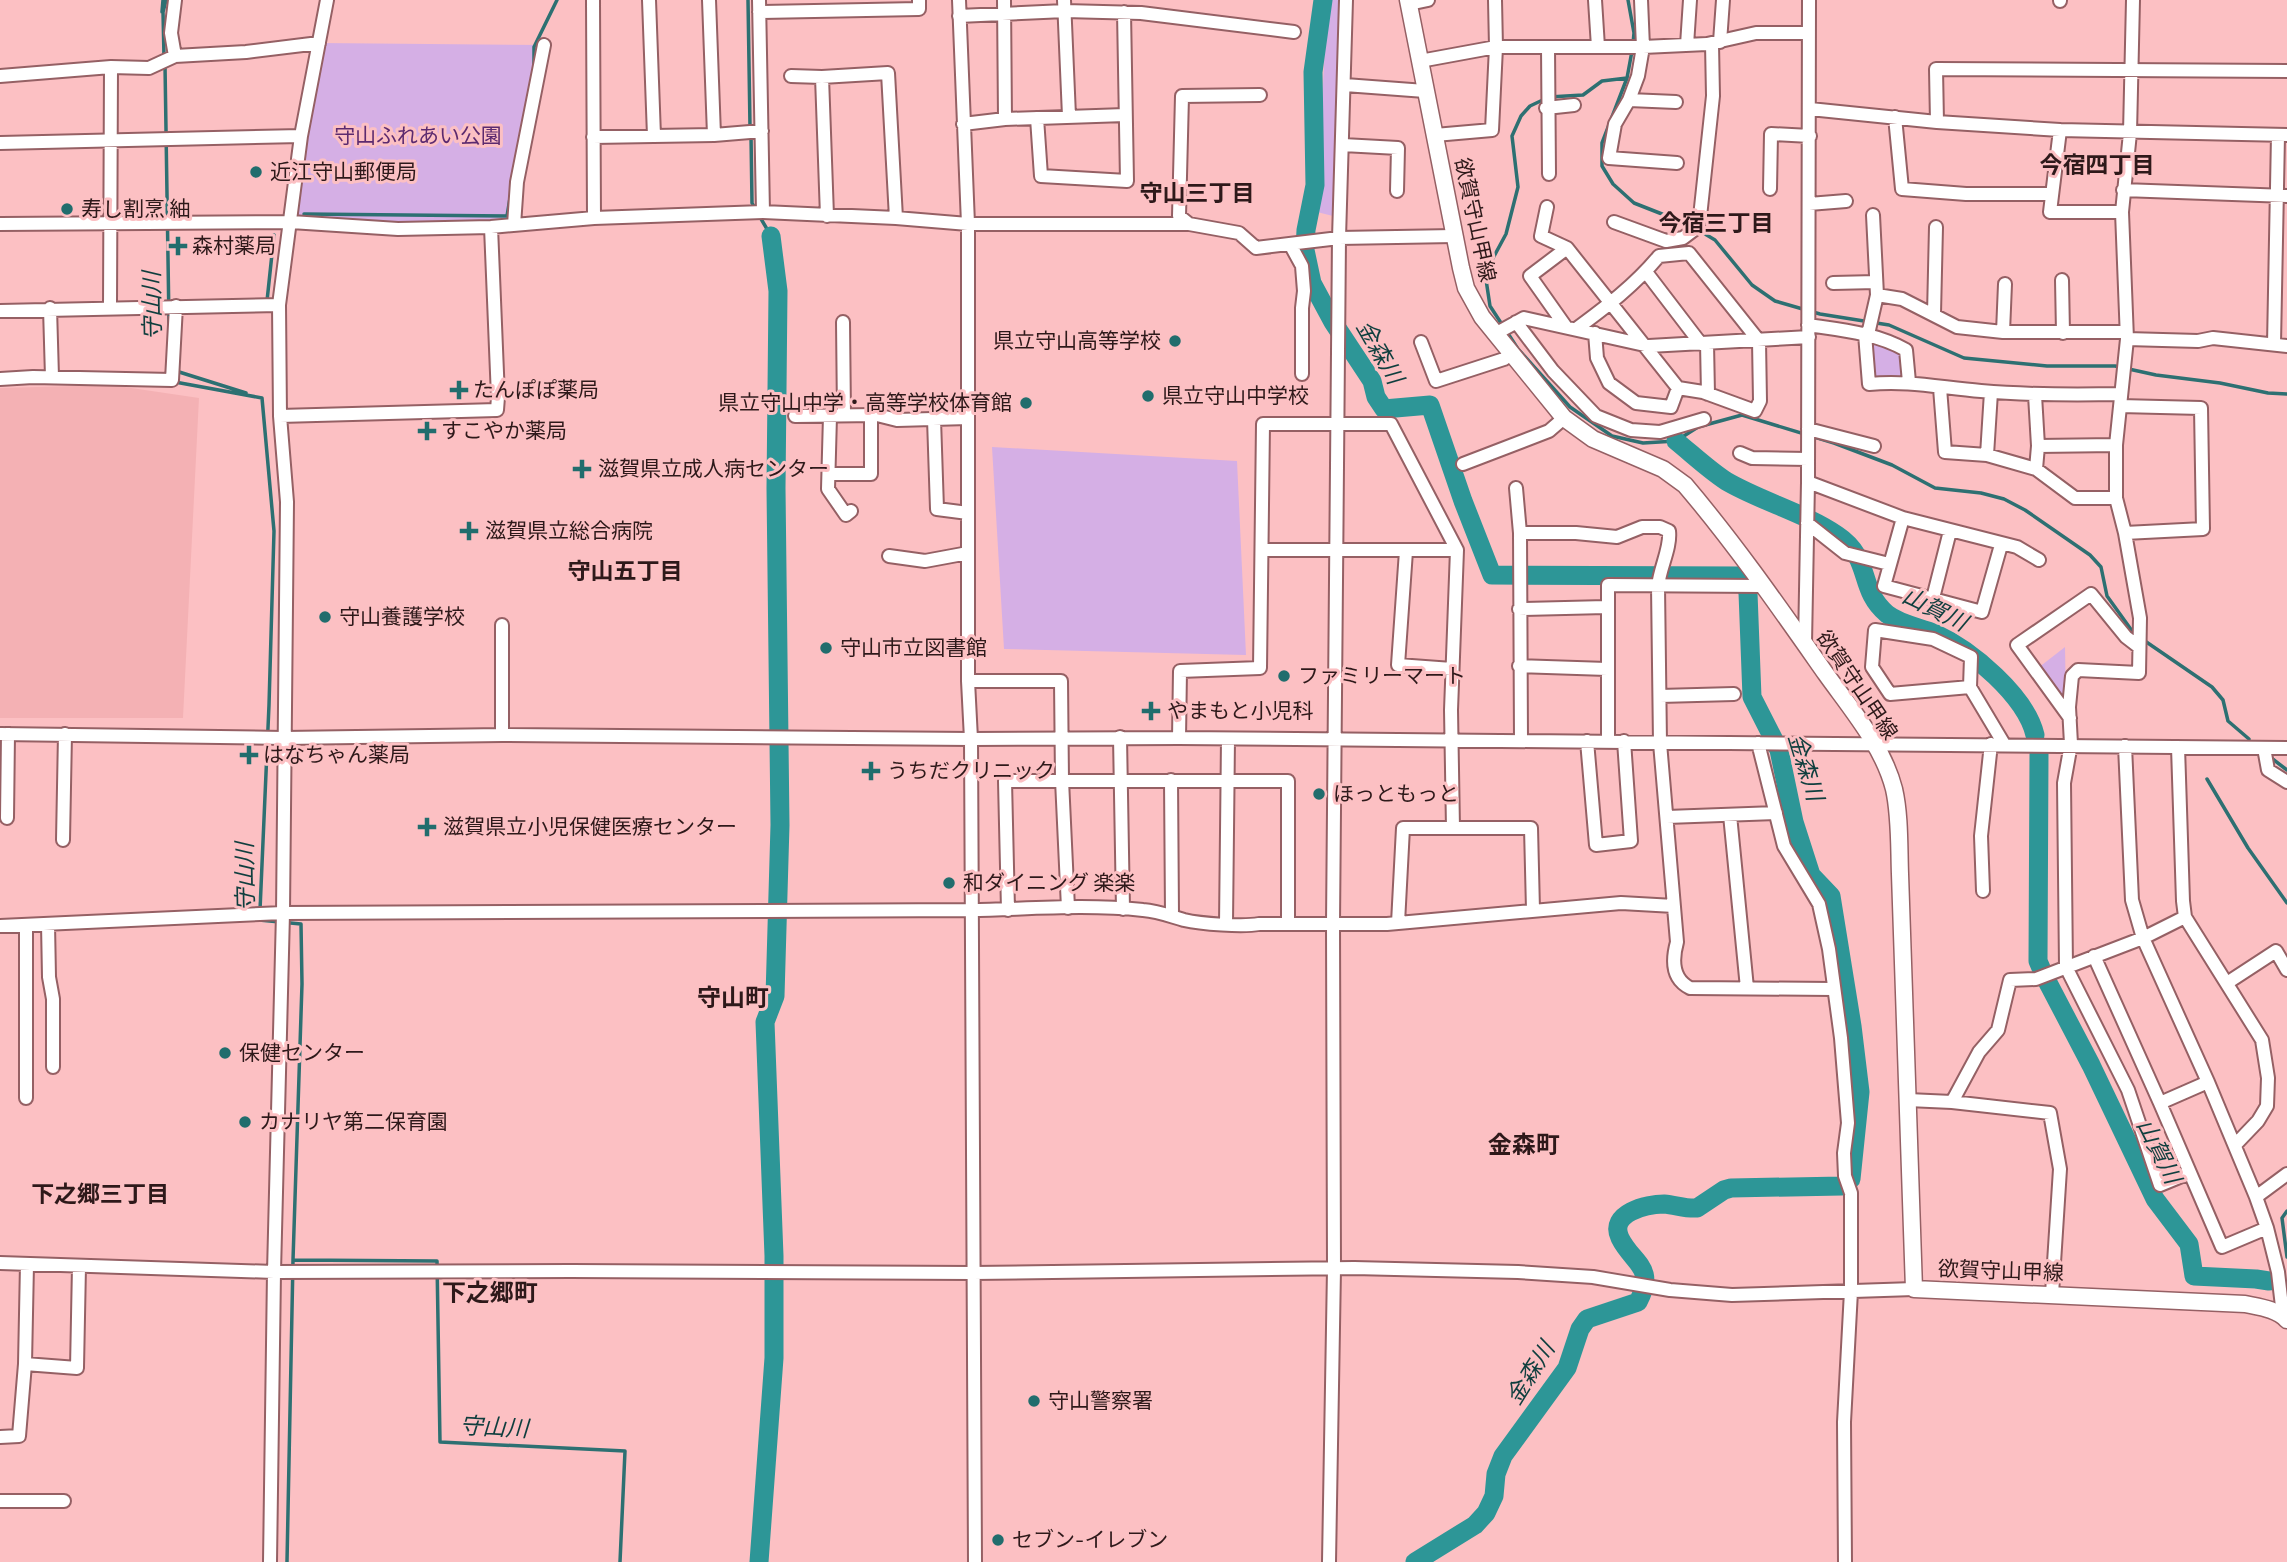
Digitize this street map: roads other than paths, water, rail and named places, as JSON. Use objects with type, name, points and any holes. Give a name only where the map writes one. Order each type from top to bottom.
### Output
[{"type":"main road","name":"欲賀守山甲線","points":[[1408,2],[1454,236],[1466,288],[1472,301],[1495,334],[1564,418],[1593,439],[1663,469],[1676,477],[1698,500],[1875,744],[1894,789],[1914,1289],[2245,1304],[2285,1318]]},
{"type":"street","points":[[175,0],[171,33],[175,56]]},
{"type":"street","points":[[270,1562],[283,913],[287,502],[280,416],[279,305],[301,136],[327,0]]},
{"type":"street","points":[[593,0],[594,218]]},
{"type":"street","points":[[649,0],[653,136]]},
{"type":"street","points":[[709,0],[713,135]]},
{"type":"street","points":[[763,212],[759,6],[919,9],[919,0]]},
{"type":"street","points":[[959,0],[968,224],[968,681],[971,739],[975,1562]]},
{"type":"street","points":[[1004,0],[1005,118]]},
{"type":"street","points":[[1329,1562],[1334,1269],[1333,924],[1339,238],[1346,0]]},
{"type":"street","points":[[1408,2],[1429,0]]},
{"type":"street","points":[[1435,135],[1492,130],[1495,0]]},
{"type":"street","points":[[1595,0],[1598,47]]},
{"type":"street","points":[[1641,0],[1641,47],[1637,76],[1629,100],[1615,124],[1609,158],[1677,163]]},
{"type":"street","points":[[1687,45],[1690,0]]},
{"type":"street","points":[[1614,222],[1666,241],[1683,238],[1699,226],[1716,43],[1723,0]]},
{"type":"street","points":[[1805,644],[1809,0]]},
{"type":"street","points":[[2133,0],[2130,133],[2122,212],[2127,336],[2116,445],[2116,499],[2125,533],[2139,638],[2139,673],[2078,670],[2072,676],[2071,744],[2064,783],[2066,967],[2128,1090],[2160,1185],[2189,1173]]},
{"type":"street","points":[[959,16],[1004,15],[1064,6],[1124,12],[1142,6],[1294,32]]},
{"type":"street","points":[[1064,6],[1069,116]]},
{"type":"street","points":[[1037,118],[1041,176],[1126,181],[1124,12]]},
{"type":"street","points":[[1420,61],[1496,47],[1687,45],[1716,43],[1756,33],[1808,33]]},
{"type":"street","points":[[0,76],[111,67],[149,68],[175,56],[246,52],[319,43]]},
{"type":"street","points":[[514,225],[517,182],[544,45]]},
{"type":"street","points":[[1548,47],[1546,108],[1549,174]]},
{"type":"street","points":[[110,307],[111,67]]},
{"type":"street","points":[[1937,122],[1936,69],[2287,71]]},
{"type":"street","points":[[791,76],[888,73],[896,218]]},
{"type":"street","points":[[822,77],[827,216]]},
{"type":"street","points":[[1345,85],[1425,91]]},
{"type":"street","points":[[1189,224],[1179,216],[1182,96],[1260,95]]},
{"type":"street","points":[[1629,100],[1676,102]]},
{"type":"street","points":[[1546,108],[1574,104]]},
{"type":"street","points":[[1810,109],[1937,122],[2060,130],[2283,135],[2281,345],[2213,338],[2198,341],[2003,332],[1957,327],[1902,299],[1877,295]]},
{"type":"street","points":[[963,124],[1005,118],[1125,115]]},
{"type":"street","points":[[1895,117],[1902,189],[1966,194],[2051,194]]},
{"type":"street","points":[[2060,130],[2050,212],[2122,212]]},
{"type":"street","points":[[593,137],[713,135],[762,131]]},
{"type":"street","points":[[1770,189],[1771,134],[1810,135]]},
{"type":"street","points":[[0,143],[301,136]]},
{"type":"street","points":[[1343,145],[1398,148],[1397,191]]},
{"type":"street","points":[[2123,190],[2283,195]]},
{"type":"street","points":[[1809,204],[1846,201]]},
{"type":"street","points":[[1547,207],[1541,236],[1567,248],[1611,303],[1646,345],[1678,388],[1708,394],[1755,411],[1760,401],[1759,341],[1689,253],[1659,256],[1646,272],[1611,303],[1571,328]]},
{"type":"street","points":[[0,224],[291,222],[398,229],[491,227],[594,218],[763,212],[968,224],[1189,224],[1239,233],[1256,248],[1339,238],[1454,236]]},
{"type":"street","points":[[1874,215],[1877,295],[1868,327],[1869,384],[1909,382],[1940,388],[2201,408],[2203,528],[2125,533]]},
{"type":"street","points":[[280,416],[497,410],[491,227]]},
{"type":"street","points":[[1934,314],[1936,227]]},
{"type":"street","points":[[1290,244],[1302,266],[1302,374]]},
{"type":"street","points":[[1567,248],[1530,276],[1571,328]]},
{"type":"street","points":[[1646,272],[1704,344],[1708,394]]},
{"type":"street","points":[[2062,279],[2063,333]]},
{"type":"street","points":[[1833,283],[1876,282]]},
{"type":"street","points":[[2003,332],[2005,284]]},
{"type":"street","points":[[0,311],[279,305]]},
{"type":"street","points":[[0,379],[52,377],[172,380],[176,306]]},
{"type":"street","points":[[50,308],[52,377]]},
{"type":"street","points":[[1495,334],[1524,318],[1646,345],[1759,341],[1809,331],[1868,327],[1906,350],[1909,382]]},
{"type":"street","points":[[843,322],[837,416],[828,489],[846,515],[850,511]]},
{"type":"street","points":[[1516,322],[1553,371],[1596,416],[1631,430],[1660,432],[1704,419]]},
{"type":"street","points":[[1595,333],[1597,358],[1609,383],[1636,404],[1671,407],[1678,388]]},
{"type":"street","points":[[1421,342],[1436,381],[1504,359],[1511,354]]},
{"type":"street","points":[[1940,388],[1945,452],[1987,455],[2036,469],[2075,498],[2116,499]]},
{"type":"street","points":[[1987,455],[1991,392]]},
{"type":"street","points":[[2035,395],[2038,446],[2036,469]]},
{"type":"street","points":[[795,416],[872,415],[897,420],[968,418]]},
{"type":"street","points":[[829,474],[871,474],[872,415]]},
{"type":"street","points":[[1463,464],[1549,431],[1564,418]]},
{"type":"street","points":[[934,419],[937,509],[968,513]]},
{"type":"street","points":[[1179,738],[1180,671],[1260,667],[1263,424],[1391,424],[1457,550],[1452,669],[1453,828]]},
{"type":"street","points":[[1808,429],[1874,446]]},
{"type":"street","points":[[2038,446],[2116,445]]},
{"type":"street","points":[[1740,453],[1752,458],[1808,459]]},
{"type":"street","points":[[1808,482],[1903,518],[2017,547],[2039,560]]},
{"type":"street","points":[[1516,488],[1520,533],[1518,609],[1521,741]]},
{"type":"street","points":[[1903,518],[1884,586],[1982,611],[2001,545]]},
{"type":"street","points":[[1807,523],[1845,553],[1889,564]]},
{"type":"street","points":[[1520,533],[1576,533],[1618,537],[1642,527],[1660,527],[1669,531],[1670,540],[1659,573],[1658,586],[1660,743],[1677,943],[1674,966],[1684,985],[1690,988],[1833,989]]},
{"type":"street","points":[[1933,598],[1950,531]]},
{"type":"street","points":[[1263,550],[1457,550]]},
{"type":"street","points":[[1406,551],[1398,665],[1452,669]]},
{"type":"street","points":[[889,556],[925,561],[968,553]]},
{"type":"street","points":[[1608,741],[1608,585],[1762,586]]},
{"type":"street","points":[[2070,718],[2017,645],[2091,594],[2126,637],[2139,638]]},
{"type":"street","points":[[1518,609],[1606,607]]},
{"type":"street","points":[[502,625],[502,735]]},
{"type":"street","points":[[1970,687],[1890,694],[1872,667],[1875,630],[1933,639],[1970,657],[1970,687],[1997,744],[1981,836],[1983,891]]},
{"type":"street","points":[[1519,666],[1607,669]]},
{"type":"street","points":[[968,681],[1061,681],[1068,908]]},
{"type":"street","points":[[1660,696],[1734,694]]},
{"type":"street","points":[[7,817],[4,734],[971,739],[1120,737],[2287,748]]},
{"type":"street","points":[[63,840],[65,734]]},
{"type":"street","points":[[1120,737],[1123,909]]},
{"type":"street","points":[[1227,924],[1228,739]]},
{"type":"street","points":[[1587,741],[1596,845],[1631,841],[1624,741]]},
{"type":"street","points":[[1758,743],[1784,846],[1819,904],[1829,948],[1841,1038],[1848,1123],[1844,1153],[1845,1176],[1851,1194],[1851,1292],[1844,1422],[1845,1562]]},
{"type":"street","points":[[2125,746],[2130,883],[2143,938],[2256,1197],[2278,1272],[2285,1318]]},
{"type":"street","points":[[2178,747],[2185,918],[2262,1040],[2268,1078],[2267,1106],[2258,1121],[2235,1145]]},
{"type":"street","points":[[2264,748],[2268,770],[2287,782]]},
{"type":"street","points":[[1008,910],[1004,780],[1288,781],[1288,924]]},
{"type":"street","points":[[1171,780],[1172,915]]},
{"type":"street","points":[[1667,817],[1776,813]]},
{"type":"street","points":[[1730,815],[1747,988]]},
{"type":"street","points":[[1398,923],[1403,828],[1531,828],[1533,910]]},
{"type":"street","points":[[0,926],[283,913],[1068,908],[1144,910],[1185,920],[1248,926],[1398,923],[1621,903],[1674,906]]},
{"type":"street","points":[[1952,1102],[1979,1052],[1998,1030],[2010,980],[2036,979],[2143,938],[2185,918]]},
{"type":"street","points":[[48,924],[53,999],[53,1067]]},
{"type":"street","points":[[26,925],[26,1098]]},
{"type":"street","points":[[2227,983],[2276,951],[2287,970]]},
{"type":"street","points":[[2094,956],[2222,1247],[2267,1228]]},
{"type":"street","points":[[2160,1103],[2208,1082]]},
{"type":"street","points":[[1908,1100],[1952,1102],[2050,1114],[2060,1169],[2052,1294]]},
{"type":"street","points":[[2256,1197],[2287,1174]]},
{"type":"street","points":[[0,1263],[274,1272],[571,1270],[973,1273],[1334,1269],[1518,1272],[1597,1277],[1670,1290],[1732,1295],[1914,1289]]},
{"type":"street","points":[[0,1437],[19,1436],[27,1264]]},
{"type":"street","points":[[24,1364],[77,1368],[79,1265]]},
{"type":"street","points":[[0,1501],[64,1501]]},
{"type":"waterway","name":"守山川","points":[[162,12],[163,0]]},
{"type":"waterway","name":"守山川","points":[[164,57],[163,12],[166,0]]},
{"type":"waterway","name":"守山川","points":[[534,70],[534,47],[557,0]]},
{"type":"waterway","points":[[748,0],[750,127]]},
{"type":"waterway","name":"金森川","points":[[1323,0],[1313,72],[1315,185],[1305,250],[1312,283],[1333,322],[1372,381],[1376,397],[1384,409],[1430,405],[1492,575],[1743,576],[1748,593],[1752,697],[1779,750],[1794,822],[1811,875],[1831,896],[1860,1092],[1851,1179],[1842,1186],[1731,1188],[1697,1208],[1657,1204],[1639,1208],[1624,1216],[1619,1222],[1620,1238],[1644,1273],[1645,1281],[1638,1302],[1587,1319],[1580,1329],[1567,1368],[1503,1456],[1496,1474],[1494,1496],[1486,1513],[1475,1525],[1415,1562]]},
{"type":"waterway","points":[[1628,0],[1634,33],[1633,44]]},
{"type":"waterway","points":[[1632,51],[1627,78],[1602,143],[1602,166],[1613,184],[1634,203],[1690,225],[1715,240],[1752,285],[1775,301],[1820,314],[1889,325],[1964,358],[2047,366],[2115,366],[2156,375],[2287,394]]},
{"type":"waterway","name":"守山川","points":[[165,65],[169,323]]},
{"type":"waterway","points":[[1503,326],[1490,306],[1485,273],[1506,234],[1518,187],[1512,136],[1521,116],[1530,106],[1549,97],[1583,95],[1602,81],[1627,78]]},
{"type":"waterway","points":[[751,135],[752,203],[756,210]]},
{"type":"waterway","name":"守山川","points":[[304,214],[507,216],[510,198]]},
{"type":"waterway","points":[[760,217],[771,236]]},
{"type":"waterway","name":"守山川","points":[[267,301],[274,235]]},
{"type":"waterway","points":[[759,1562],[774,1358],[774,1256],[765,1022],[775,996],[780,825],[776,488],[778,291],[771,236]]},
{"type":"waterway","points":[[1507,332],[1518,349],[1570,407],[1612,436],[1643,443],[1676,441],[1698,427],[1742,415],[1834,443],[1892,465],[1935,488],[1981,493],[2004,499],[2025,510],[2090,555],[2101,567],[2107,596],[2135,635]]},
{"type":"waterway","points":[[176,371],[246,393]]},
{"type":"waterway","name":"守山川","points":[[175,382],[262,398],[274,531],[260,910]]},
{"type":"waterway","name":"山賀川","points":[[1676,441],[1726,481],[1811,520],[1848,544],[1861,564],[1872,594],[1887,614],[1950,641],[1980,663],[2021,705],[2035,735]]},
{"type":"waterway","points":[[2142,639],[2212,687],[2223,700],[2228,721],[2249,739]]},
{"type":"waterway","name":"山賀川","points":[[2039,754],[2038,961],[2041,968]]},
{"type":"waterway","points":[[2270,757],[2287,770]]},
{"type":"waterway","points":[[2207,779],[2248,848],[2287,903]]},
{"type":"waterway","name":"守山川","points":[[259,917],[259,920],[301,924],[302,984],[287,1562]]},
{"type":"waterway","name":"山賀川","points":[[2046,979],[2091,1065],[2155,1199],[2189,1244],[2194,1276],[2269,1281]]},
{"type":"waterway","points":[[2287,1211],[2282,1218],[2287,1257]]},
{"type":"waterway","name":"守山川","points":[[293,1260],[437,1261],[440,1442],[625,1451],[620,1562]]},
{"type":"place","name":"近江守山郵便局","points":[[256,172]]},
{"type":"place","name":"寿し割烹 紬","points":[[67,209]]},
{"type":"place","name":"森村薬局","points":[[178,246]]},
{"type":"place","name":"県立守山高等学校","points":[[1175,341]]},
{"type":"place","name":"たんぽぽ薬局","points":[[459,390]]},
{"type":"place","name":"県立守山中学校","points":[[1148,396]]},
{"type":"place","name":"県立守山中学・高等学校体育館","points":[[1026,403]]},
{"type":"place","name":"すこやか薬局","points":[[427,431]]},
{"type":"place","name":"滋賀県立成人病センター","points":[[582,469]]},
{"type":"place","name":"滋賀県立総合病院","points":[[469,531]]},
{"type":"place","name":"守山養護学校","points":[[325,617]]},
{"type":"place","name":"守山市立図書館","points":[[826,648]]},
{"type":"place","name":"ファミリーマート","points":[[1284,676]]},
{"type":"place","name":"やまもと小児科","points":[[1151,711]]},
{"type":"place","name":"はなちゃん薬局","points":[[249,755]]},
{"type":"place","name":"うちだクリニック","points":[[871,771]]},
{"type":"place","name":"ほっともっと","points":[[1319,794]]},
{"type":"place","name":"滋賀県立小児保健医療センター","points":[[427,827]]},
{"type":"place","name":"和ダイニング 楽楽","points":[[949,883]]},
{"type":"place","name":"保健センター","points":[[225,1053]]},
{"type":"place","name":"カナリヤ第二保育園","points":[[245,1122]]},
{"type":"place","name":"守山警察署","points":[[1034,1401]]},
{"type":"place","name":"セブン-イレブン","points":[[998,1540]]},
{"type":"district","name":"今宿四丁目","points":[[2097,165]]},
{"type":"district","name":"守山三丁目","points":[[1197,193]]},
{"type":"district","name":"今宿三丁目","points":[[1716,223]]},
{"type":"district","name":"守山五丁目","points":[[625,571]]},
{"type":"district","name":"守山町","points":[[733,998]]},
{"type":"district","name":"金森町","points":[[1524,1145]]},
{"type":"district","name":"下之郷三丁目","points":[[100,1194]]},
{"type":"district","name":"下之郷町","points":[[490,1293]]},
{"type":"park label","name":"守山ふれあい公園","points":[[418,136]]}]
